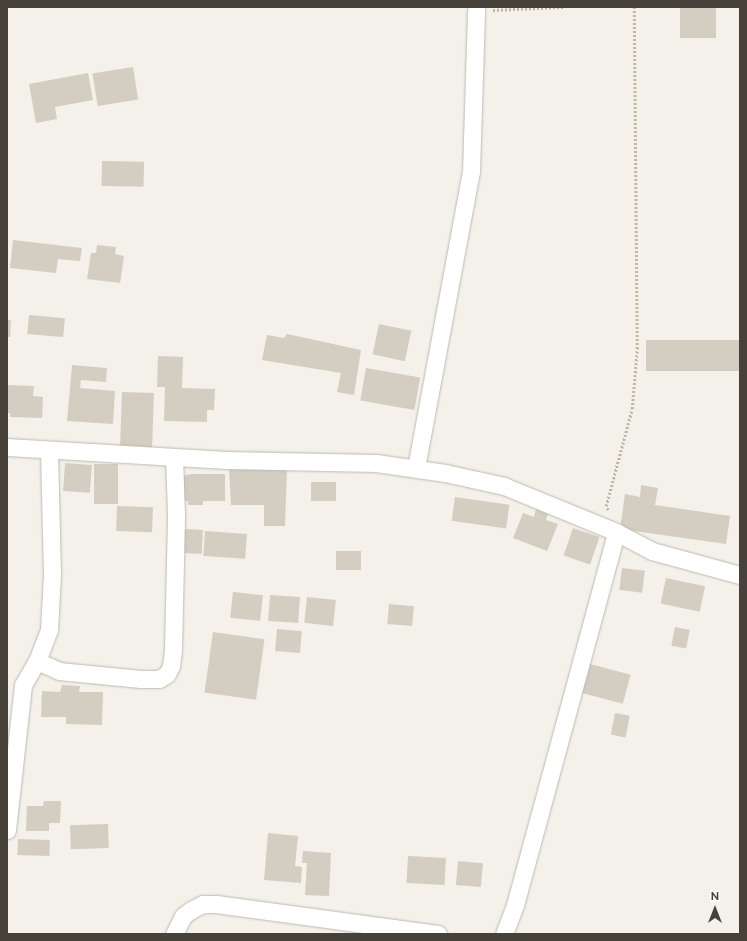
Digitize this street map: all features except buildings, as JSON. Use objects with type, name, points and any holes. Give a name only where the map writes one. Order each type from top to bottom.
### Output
[{"type":"street","points":[[416,468],[471,172],[476,10]]},
{"type":"street","points":[[7,447],[174,457],[376,463],[416,468],[504,486],[616,532],[652,551],[740,575]]},
{"type":"street","points":[[7,830],[23,685],[37,661],[48,630],[51,606],[49,450]]},
{"type":"street","points":[[37,661],[59,671],[141,679],[159,679],[167,674],[171,666],[173,649],[176,514],[174,457]]},
{"type":"street","points":[[504,934],[515,906],[616,532]]},
{"type":"street","points":[[174,934],[183,916],[203,904],[216,904],[438,934]]},
{"type":"path","points":[[476,10],[563,7]]},
{"type":"path","points":[[616,532],[606,506],[632,409],[637,349],[634,7]]}]
